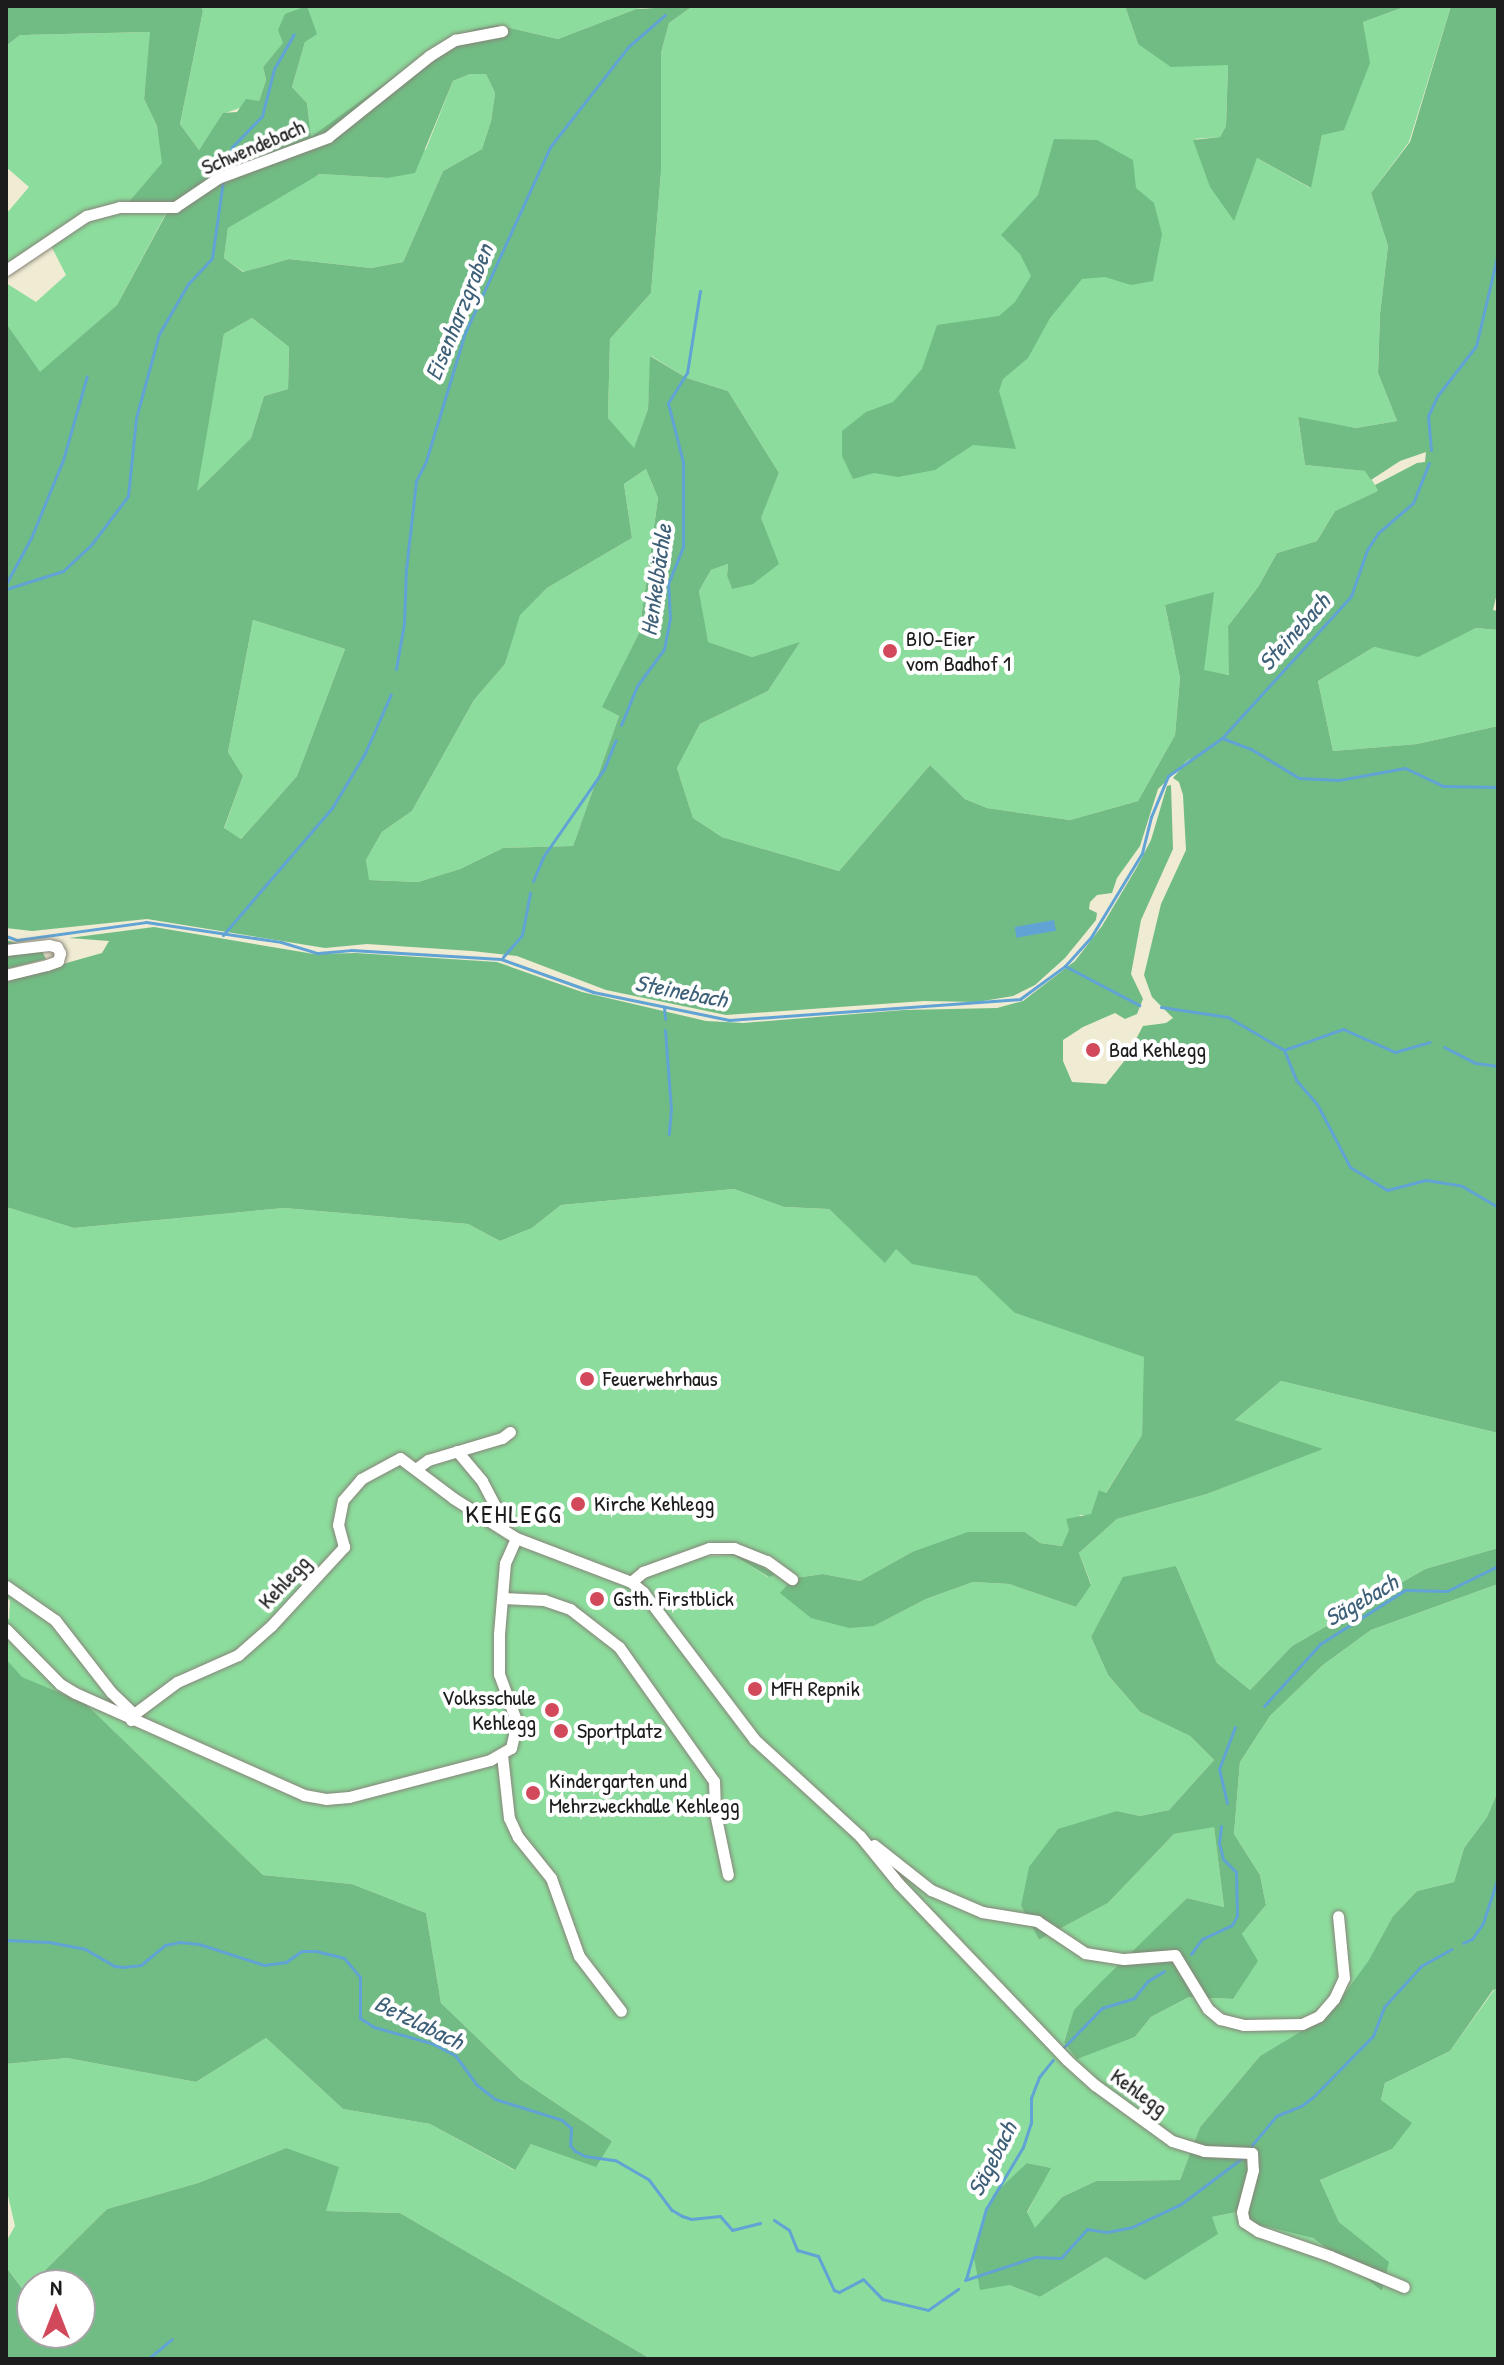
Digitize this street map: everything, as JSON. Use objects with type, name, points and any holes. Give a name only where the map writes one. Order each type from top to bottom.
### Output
[{"type":"street","name":"Schwendebach","points":[[6,270],[86,216],[119,207],[175,207],[218,178],[328,137],[429,56],[455,40],[502,31]]},
{"type":"street","points":[[6,950],[49,945],[57,947],[60,953],[58,961],[6,975]]},
{"type":"street","name":"Kehlegg","points":[[417,1468],[428,1460],[510,1432]]},
{"type":"street","points":[[457,1451],[482,1481],[503,1521],[503,1529]]},
{"type":"street","name":"Kehlegg","points":[[132,1717],[177,1682],[238,1655],[288,1609],[344,1547],[338,1513],[361,1479],[400,1458],[453,1498],[516,1538],[631,1582],[654,1603],[754,1739],[860,1836],[931,1890],[982,1912],[1037,1921],[1085,1953],[1124,1959],[1175,1955],[1208,2009],[1220,2019],[1244,2025],[1302,2024],[1319,2016],[1334,1999],[1344,1978],[1338,1916]]},
{"type":"street","points":[[6,1629],[60,1684],[280,1785],[326,1799],[349,1797],[502,1755],[511,1748],[517,1723],[499,1674],[505,1563],[516,1538]]},
{"type":"street","points":[[631,1582],[643,1572],[709,1548],[734,1548],[767,1561],[792,1579]]},
{"type":"street","points":[[6,1586],[55,1620],[132,1717]]},
{"type":"street","points":[[503,1598],[544,1600],[570,1609],[619,1647],[714,1781],[715,1813],[728,1875]]},
{"type":"street","points":[[502,1755],[507,1812],[514,1828],[551,1878],[579,1956],[621,2011]]},
{"type":"street","name":"Kehlegg","points":[[860,1836],[899,1884],[1029,2024],[1095,2085],[1172,2141],[1204,2151],[1252,2153],[1253,2170],[1243,2200],[1244,2222],[1258,2231],[1330,2256],[1404,2287]]},
{"type":"green space","points":[[6,6],[201,6],[203,11],[180,124],[199,150],[223,113],[237,112],[246,99],[259,101],[266,80],[263,67],[283,43],[278,30],[285,14],[307,6],[317,34],[305,42],[292,87],[307,103],[311,137],[446,39],[497,25],[558,39],[636,9],[693,6],[669,23],[661,53],[661,172],[651,293],[610,339],[608,418],[634,448],[648,409],[650,356],[687,378],[728,391],[779,473],[761,518],[779,564],[753,584],[732,589],[727,576],[728,564],[711,570],[699,591],[708,642],[752,657],[800,642],[768,691],[700,724],[677,768],[693,818],[722,837],[839,871],[930,765],[965,799],[987,808],[1070,820],[1138,801],[1175,735],[1180,678],[1165,605],[1214,592],[1204,670],[1229,675],[1228,626],[1258,587],[1277,553],[1317,541],[1335,511],[1378,491],[1375,485],[1417,463],[1425,462],[1426,452],[1400,461],[1371,480],[1365,471],[1305,465],[1298,417],[1356,428],[1397,421],[1378,373],[1380,314],[1388,246],[1371,193],[1410,142],[1451,6],[1498,6],[1498,589],[1493,610],[1498,611],[1498,630],[1476,628],[1418,657],[1374,647],[1318,681],[1333,751],[1417,744],[1498,726],[1498,1433],[1281,1381],[1235,1420],[1323,1449],[1207,1494],[1117,1519],[1079,1553],[1091,1585],[1076,1607],[1009,1584],[973,1582],[926,1599],[874,1626],[849,1628],[811,1618],[780,1593],[788,1584],[775,1575],[769,1577],[733,1555],[703,1554],[728,1551],[787,1579],[823,1574],[860,1581],[912,1552],[968,1532],[1025,1532],[1040,1543],[1062,1546],[1069,1530],[1066,1519],[1091,1514],[1099,1490],[1106,1493],[1142,1435],[1144,1357],[1015,1313],[976,1276],[912,1264],[896,1249],[885,1263],[829,1209],[784,1207],[734,1189],[561,1205],[532,1228],[500,1241],[468,1224],[284,1208],[74,1228],[6,1207],[6,980],[102,953],[109,941],[69,938],[154,927],[314,954],[356,953],[497,962],[582,992],[706,1021],[743,1023],[904,1010],[997,1008],[1023,1001],[1075,961],[1102,926],[1137,867],[1151,840],[1167,786],[1171,785],[1173,849],[1141,920],[1131,974],[1143,999],[1137,1014],[1125,1019],[1115,1013],[1063,1040],[1063,1061],[1072,1082],[1106,1084],[1125,1060],[1143,1026],[1166,1023],[1173,1018],[1152,997],[1144,975],[1161,904],[1186,850],[1183,795],[1179,782],[1173,778],[1191,757],[1158,789],[1140,846],[1117,878],[1112,893],[1097,895],[1090,902],[1089,909],[1097,913],[1096,920],[1065,958],[1035,985],[1013,996],[977,1002],[924,1001],[726,1015],[606,990],[517,956],[367,944],[325,948],[147,919],[32,931],[6,928],[6,323],[40,372],[117,305],[171,205],[129,202],[162,163],[157,126],[144,99],[150,32],[20,35],[6,46]],"holes":[[[470,74],[486,74],[495,93],[491,121],[482,149],[443,171],[403,262],[371,268],[289,259],[243,272],[224,258],[228,228],[320,174],[387,178],[415,173],[453,81]],[[252,318],[289,347],[288,389],[264,396],[251,438],[197,491],[224,334]],[[646,469],[658,498],[639,633],[602,707],[619,716],[573,846],[503,848],[460,869],[418,882],[369,880],[366,860],[382,832],[412,811],[474,700],[505,664],[520,615],[547,588],[632,538],[624,484]],[[253,620],[345,649],[297,776],[241,839],[224,828],[243,776],[228,752]]]},
{"type":"green space","points":[[201,6],[656,6],[636,9],[558,39],[497,25],[446,39],[311,138],[307,103],[292,87],[305,42],[284,43],[263,67],[266,80],[259,101],[223,114],[199,150],[180,124],[203,11]]},
{"type":"green space","points":[[693,6],[1125,6],[1138,44],[1228,65],[1226,126],[1220,137],[1194,139],[1257,158],[1310,188],[1322,135],[1369,63],[1363,22],[1407,6],[1451,6],[1409,142],[1371,193],[1388,246],[1380,314],[1378,373],[1397,421],[1356,428],[1298,418],[1305,465],[1366,471],[1379,491],[1335,511],[1317,541],[1277,553],[1258,587],[1228,626],[1230,675],[1204,671],[1165,605],[1180,678],[1175,735],[1138,801],[1070,820],[987,808],[965,799],[930,765],[839,871],[722,837],[693,818],[677,768],[700,724],[768,691],[799,643],[752,657],[707,642],[699,591],[711,570],[728,564],[727,576],[732,589],[779,473],[728,391],[687,378],[651,356],[648,409],[634,449],[608,418],[610,339],[651,293],[661,172],[661,53],[669,23]]},
{"type":"green space","points":[[1125,6],[1407,6],[1363,22],[1370,63],[1344,130],[1322,135],[1311,188],[1257,158],[1234,221],[1210,187],[1193,140],[1220,137],[1226,126],[1228,65],[1171,67],[1138,44]]},
{"type":"green space","points":[[151,32],[144,99],[157,126],[171,204],[117,305],[40,373],[6,323],[6,283],[36,302],[66,275],[50,244],[6,274],[6,214],[29,187],[6,167],[6,46],[20,35]]},
{"type":"green space","points":[[470,74],[486,74],[495,93],[491,121],[482,149],[443,171],[403,262],[371,268],[289,259],[244,272],[224,258],[228,228],[294,186],[321,174],[387,178],[426,149],[453,81]]},
{"type":"green space","points":[[1054,139],[1097,140],[1133,160],[1136,188],[1154,203],[1162,234],[1153,281],[1131,285],[1105,277],[1082,279],[1050,318],[1028,358],[1003,379],[999,391],[1016,449],[973,445],[935,470],[898,477],[874,473],[853,479],[842,456],[842,431],[866,412],[893,402],[922,369],[937,325],[999,316],[1015,302],[1031,276],[1020,254],[1001,235],[1038,195]]},
{"type":"green space","points":[[252,318],[289,347],[288,389],[264,396],[251,438],[196,492],[224,334]]},
{"type":"green space","points":[[646,469],[658,498],[639,633],[603,707],[619,716],[573,846],[503,848],[460,869],[418,882],[368,880],[366,860],[382,832],[412,811],[474,700],[505,664],[519,615],[547,588],[632,538],[624,484]]},
{"type":"green space","points":[[253,620],[345,649],[297,776],[241,839],[224,829],[243,776],[228,752]]},
{"type":"green space","points":[[1476,628],[1498,630],[1498,726],[1417,744],[1333,751],[1318,681],[1374,647],[1418,656]]},
{"type":"green space","points":[[6,940],[42,951],[46,959],[6,969]]},
{"type":"green space","points":[[734,1189],[784,1207],[829,1209],[885,1262],[896,1248],[976,1276],[1016,1313],[1145,1357],[1142,1435],[1105,1494],[1100,1490],[1091,1515],[1080,1515],[1062,1546],[1040,1543],[1025,1532],[912,1552],[860,1581],[823,1574],[787,1579],[728,1551],[705,1556],[733,1555],[768,1577],[775,1575],[788,1584],[781,1593],[874,1626],[926,1599],[973,1582],[1009,1584],[1076,1607],[1091,1584],[1079,1553],[1117,1519],[1207,1494],[1321,1449],[1235,1420],[1281,1381],[1498,1433],[1498,1548],[1425,1569],[1292,1646],[1250,1690],[1217,1663],[1176,1566],[1108,1609],[1091,1637],[1108,1675],[1140,1712],[1190,1736],[1214,1760],[1169,1810],[1140,1816],[1117,1811],[1021,1906],[1039,1940],[1108,1903],[1174,1834],[1214,1826],[1224,1907],[1187,1898],[1075,2010],[1064,2041],[1077,2058],[1135,2037],[1151,2017],[1189,1997],[1233,1999],[1242,1934],[1266,1905],[1260,1875],[1234,1834],[1240,1762],[1270,1716],[1323,1665],[1371,1630],[1498,1584],[1498,1791],[1487,1817],[1464,1848],[1454,1882],[1417,1891],[1393,1916],[1370,1960],[1330,2015],[1260,2056],[1200,2127],[1180,2180],[1096,2181],[1062,2197],[1035,2229],[1027,2213],[1050,2168],[1027,2163],[1009,2285],[1040,2297],[1106,2257],[1212,2217],[1237,2212],[1313,2238],[1382,2291],[1388,2262],[1339,2222],[1320,2180],[1392,2149],[1381,2100],[1385,2083],[1450,2051],[1494,1990],[1498,1989],[1498,2359],[651,2359],[400,2213],[326,2211],[286,2148],[198,2183],[107,2209],[46,2269],[16,2269],[16,2280],[6,2267],[6,2242],[15,2226],[6,2187],[6,2064],[67,2058],[196,2082],[266,2038],[343,2109],[430,2124],[514,2170],[531,2144],[612,2141],[520,2079],[441,2003],[426,1913],[352,1884],[263,1875],[85,1703],[21,1677],[6,1659],[6,1618],[9,1619],[10,1600],[6,1598],[6,1207],[74,1228],[284,1208],[468,1224],[500,1241],[532,1228],[561,1205]]},
{"type":"green space","points":[[1498,1548],[1498,1584],[1371,1630],[1323,1665],[1270,1716],[1240,1762],[1234,1834],[1260,1875],[1266,1905],[1242,1934],[1258,1961],[1233,1999],[1189,1997],[1151,2017],[1135,2037],[1077,2059],[1064,2042],[1074,2010],[1099,1984],[1187,1898],[1224,1907],[1214,1827],[1174,1834],[1108,1903],[1039,1940],[1021,1906],[1029,1867],[1058,1829],[1117,1811],[1140,1816],[1169,1810],[1214,1760],[1190,1736],[1140,1712],[1108,1675],[1091,1637],[1123,1577],[1176,1566],[1217,1663],[1250,1690],[1292,1646],[1425,1569]]},
{"type":"green space","points":[[6,1659],[22,1677],[85,1703],[263,1875],[352,1884],[426,1913],[441,2003],[520,2079],[612,2141],[596,2167],[531,2144],[515,2170],[430,2124],[343,2109],[266,2038],[196,2082],[67,2058],[6,2064]]},
{"type":"green space","points":[[1498,1791],[1498,1989],[1493,1990],[1450,2051],[1385,2083],[1381,2100],[1412,2123],[1392,2149],[1320,2180],[1339,2222],[1389,2262],[1382,2291],[1313,2238],[1257,2224],[1237,2212],[1212,2217],[1218,2234],[1145,2280],[1106,2257],[1040,2297],[1009,2285],[980,2290],[973,2252],[993,2195],[1027,2163],[1051,2168],[1027,2212],[1035,2228],[1062,2197],[1096,2181],[1180,2180],[1200,2127],[1260,2056],[1330,2014],[1369,1960],[1393,1916],[1417,1891],[1454,1882],[1464,1848],[1487,1817]]},
{"type":"green space","points":[[286,2148],[339,2167],[326,2211],[400,2213],[651,2359],[6,2359],[6,2267],[16,2280],[16,2349],[96,2349],[96,2269],[46,2269],[107,2209],[198,2183]]},
{"type":"water","points":[[1054,920],[1056,931],[1017,938],[1015,927]]},
{"type":"waterway","name":"Eisenharzgraben","points":[[396,669],[404,623],[406,569],[416,481],[426,461],[465,333],[550,147],[628,47],[665,15]]},
{"type":"waterway","points":[[226,170],[232,147],[262,116],[274,69],[294,34]]},
{"type":"waterway","points":[[6,589],[63,571],[91,545],[128,496],[136,418],[159,334],[188,284],[212,258],[223,181]]},
{"type":"waterway","name":"Steinebach","points":[[1431,450],[1428,416],[1438,395],[1476,346],[1498,253]]},
{"type":"waterway","name":"Henkelbächle","points":[[621,725],[637,686],[664,649],[670,619],[668,584],[683,547],[683,462],[668,403],[687,373],[700,291]]},
{"type":"waterway","points":[[6,584],[31,538],[63,460],[87,376]]},
{"type":"waterway","name":"Steinebach","points":[[6,936],[17,940],[146,922],[281,942],[318,953],[351,950],[501,959],[593,992],[729,1020],[1020,999],[1065,966],[1091,937],[1142,853],[1151,817],[1168,776],[1222,738],[1351,596],[1367,550],[1378,533],[1413,503],[1429,463]]},
{"type":"waterway","name":"Eisenharzgraben","points":[[223,935],[332,808],[365,753],[391,694]]},
{"type":"waterway","name":"Steinebach","points":[[1222,738],[1251,749],[1299,778],[1339,780],[1405,768],[1443,786],[1498,787]]},
{"type":"waterway","name":"Henkelbächle","points":[[533,881],[543,857],[604,769],[616,740]]},
{"type":"waterway","name":"Henkelbächle","points":[[503,957],[522,935],[530,893]]},
{"type":"waterway","points":[[1065,966],[1139,1005]]},
{"type":"waterway","points":[[664,1007],[665,1019]]},
{"type":"waterway","points":[[1161,1007],[1228,1017],[1284,1050],[1343,1029],[1395,1052],[1430,1042]]},
{"type":"waterway","points":[[665,1030],[671,1109],[669,1134]]},
{"type":"waterway","points":[[1444,1047],[1476,1063],[1498,1066]]},
{"type":"waterway","points":[[1284,1050],[1296,1080],[1317,1104],[1350,1167],[1387,1190],[1426,1180],[1462,1186],[1498,1207]]},
{"type":"waterway","name":"Sägebach","points":[[1264,1706],[1320,1644],[1405,1590],[1447,1591],[1498,1566]]},
{"type":"waterway","name":"Sägebach","points":[[1227,1803],[1219,1769],[1235,1727]]},
{"type":"waterway","name":"Sägebach","points":[[1191,1954],[1202,1939],[1232,1925],[1237,1916],[1236,1872],[1223,1859],[1219,1843],[1221,1826]]},
{"type":"waterway","points":[[1463,1943],[1472,1939],[1483,1923],[1498,1877]]},
{"type":"waterway","name":"Betzlabach","points":[[6,1940],[49,1942],[85,1949],[114,1966],[123,1967],[141,1965],[165,1945],[180,1942],[199,1944],[264,1965],[286,1962],[302,1951],[344,1958],[360,1977],[360,2018],[374,2027],[431,2043],[455,2055],[477,2085],[495,2099],[562,2120],[571,2128],[570,2145],[575,2151],[585,2156],[615,2160],[649,2180],[672,2210],[682,2216],[691,2219],[720,2216],[732,2230],[760,2223]]},
{"type":"waterway","points":[[1252,2145],[1276,2116],[1301,2106],[1313,2097],[1373,2036],[1384,2007],[1421,1966],[1452,1949]]},
{"type":"waterway","name":"Sägebach","points":[[1063,2048],[1102,2008],[1134,1998],[1148,1981],[1164,1971]]},
{"type":"waterway","name":"Sägebach","points":[[966,2279],[986,2209],[1023,2147],[1031,2123],[1031,2098],[1039,2077],[1053,2060]]},
{"type":"waterway","points":[[965,2280],[1035,2257],[1061,2258],[1087,2229],[1107,2232],[1132,2227],[1181,2204],[1242,2158]]},
{"type":"waterway","name":"Betzlabach","points":[[774,2220],[789,2230],[797,2250],[818,2256],[834,2290],[839,2292],[863,2279],[882,2299],[928,2310],[958,2289]]},
{"type":"waterway","points":[[148,2359],[172,2339]]},
{"type":"place","name":"BIO-Eier vom Badhof 1","points":[[890,651]]},
{"type":"place","name":"Bad Kehlegg","points":[[1093,1050]]},
{"type":"place","name":"Feuerwehrhaus","points":[[587,1379]]},
{"type":"place","name":"Kirche Kehlegg","points":[[578,1504]]},
{"type":"place","name":"Gsth. Firstblick","points":[[597,1599]]},
{"type":"place","name":"MFH Repnik","points":[[755,1689]]},
{"type":"place","name":"Volksschule Kehlegg","points":[[552,1710]]},
{"type":"place","name":"Sportplatz","points":[[561,1731]]},
{"type":"place","name":"Kindergarten und Mehrzweckhalle Kehlegg","points":[[533,1793]]},
{"type":"district","name":"KEHLEGG","points":[[514,1514]]}]
